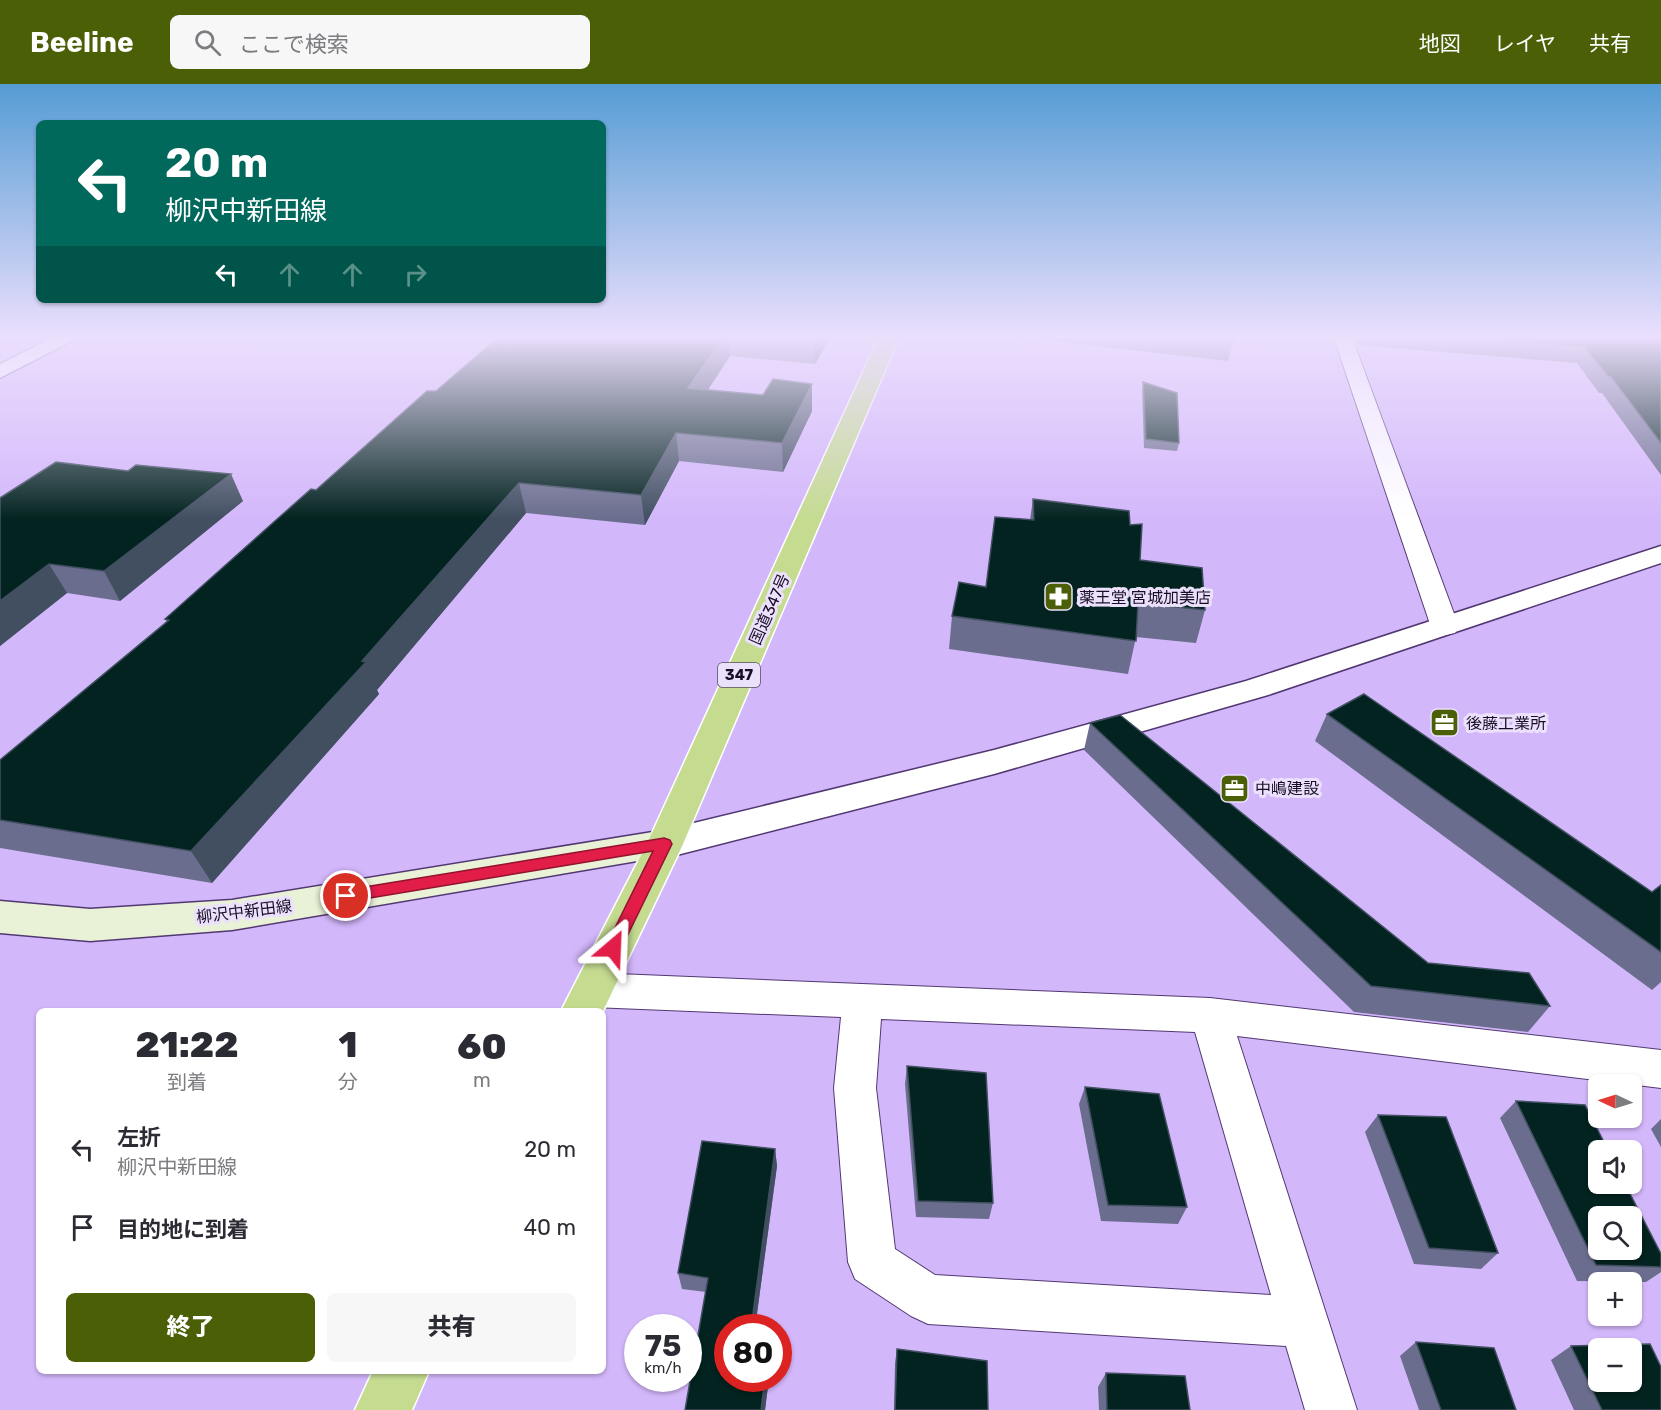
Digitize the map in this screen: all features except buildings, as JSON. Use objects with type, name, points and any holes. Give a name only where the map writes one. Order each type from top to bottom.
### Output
[{"type":"highway","name":"国道347号","points":[[587,1000],[664,844],[863,397]]},
{"type":"highway","points":[[383,1410],[401,1374]]},
{"type":"main road","name":"柳沢中新田線","points":[[0,917],[90,925],[232,915],[664,844]]},
{"type":"street","points":[[1364,397],[1445,627]]},
{"type":"street","points":[[664,844],[1005,759],[1257,688],[1661,554]]},
{"type":"street","points":[[587,1000],[862,1001],[1210,1014],[1661,1069]]},
{"type":"street","points":[[862,1001],[855,1088],[872,1262],[928,1299],[1304,1322]]},
{"type":"street","points":[[1210,1014],[1331,1410]]},
{"type":"place","name":"薬王堂 宮城加美店","points":[[1058,597]]},
{"type":"place","name":"後藤工業所","points":[[1445,723]]},
{"type":"place","name":"中嶋建設","points":[[1234,788]]},
{"type":"route","points":[[346,896],[664,844],[613,948]]}]
